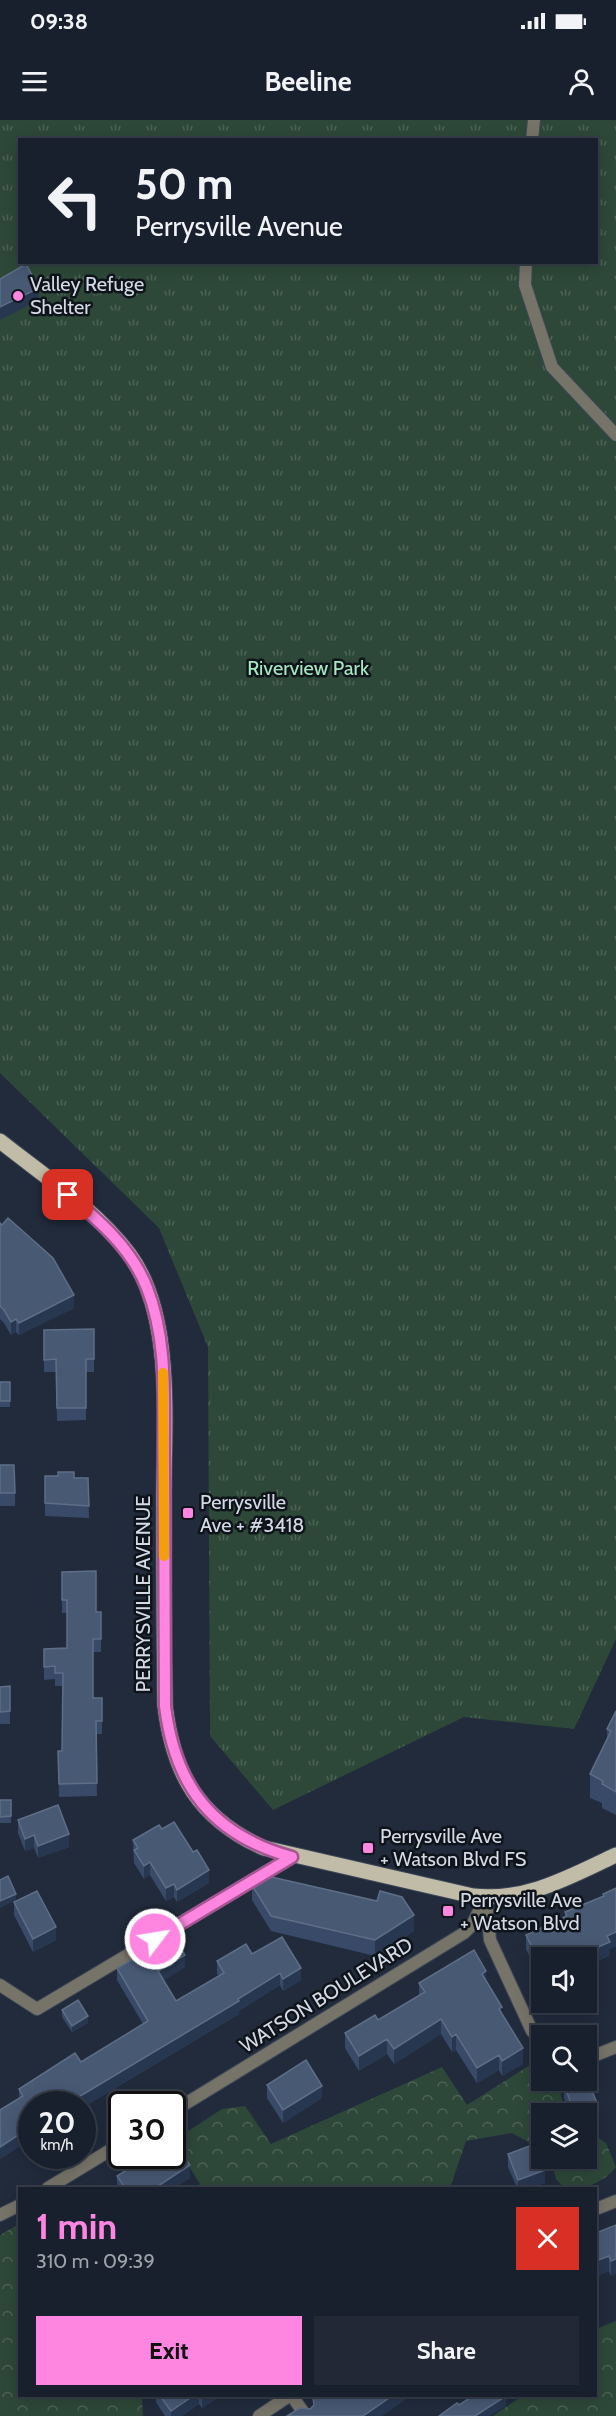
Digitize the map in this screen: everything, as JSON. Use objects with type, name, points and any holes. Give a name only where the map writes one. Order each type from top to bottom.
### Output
[{"type":"main road","name":"PERRYSVILLE AVENUE","points":[[0,1141],[102,1224],[130,1255],[147,1287],[158,1324],[162,1353],[165,1706],[171,1745],[184,1780],[212,1815],[249,1842],[292,1857],[486,1898],[516,1896],[537,1890],[616,1855]]},
{"type":"street","points":[[532,138],[534,120]]},
{"type":"street","points":[[526,264],[525,285],[552,367],[616,435]]},
{"type":"street","points":[[0,1985],[37,2009],[292,1857]]},
{"type":"street","points":[[486,1898],[490,1940],[531,2029]]},
{"type":"street","name":"WATSON BOULEVARD","points":[[186,2103],[464,1934],[472,1925],[486,1898]]},
{"type":"street","points":[[597,2055],[616,2047]]},
{"type":"street","points":[[50,2187],[108,2152]]},
{"type":"street","points":[[597,2209],[616,2201]]},
{"type":"street","points":[[0,2215],[18,2206]]},
{"type":"street","points":[[259,2416],[289,2397]]},
{"type":"street","points":[[292,2397],[306,2416]]},
{"type":"green space","name":"Riverview Park","points":[[0,120],[616,120],[616,1639],[574,1729],[464,1717],[273,1810],[210,1736],[208,1347],[159,1228],[0,1073]]},
{"type":"green space","points":[[530,2065],[531,2091],[560,2091],[563,2103],[531,2103],[531,2143],[512,2133],[466,2141],[450,2187],[196,2187],[200,2184],[186,2162],[186,2133],[222,2109],[245,2106],[271,2144],[442,2067],[467,2105]]},
{"type":"green space","points":[[597,2137],[606,2143],[616,2167],[605,2178],[582,2187],[563,2187],[556,2179],[554,2169],[597,2169]]},
{"type":"green space","points":[[18,2225],[18,2397],[142,2397],[143,2416],[0,2416],[0,2235]]},
{"type":"green space","points":[[616,2321],[616,2416],[493,2416],[521,2397],[597,2397],[597,2329]]},
{"type":"building","points":[[26,264],[39,288],[0,307],[0,279]]},
{"type":"building","points":[[8,1218],[53,1258],[74,1295],[19,1323],[16,1319],[11,1322],[0,1306],[0,1223],[2,1225]]},
{"type":"building","points":[[94,1329],[94,1359],[86,1359],[86,1408],[57,1408],[56,1359],[44,1360],[44,1330]]},
{"type":"building","points":[[0,1382],[10,1382],[10,1401],[0,1401]]},
{"type":"building","points":[[0,1465],[14,1465],[15,1493],[0,1493]]},
{"type":"building","points":[[58,1472],[74,1472],[74,1478],[88,1478],[89,1506],[45,1503],[45,1476],[58,1476]]},
{"type":"building","points":[[96,1571],[96,1612],[101,1612],[101,1639],[93,1639],[93,1698],[102,1698],[102,1721],[96,1721],[97,1783],[59,1784],[58,1751],[62,1751],[63,1673],[55,1673],[55,1666],[44,1667],[44,1649],[67,1648],[67,1600],[62,1600],[62,1572]]},
{"type":"building","points":[[10,1686],[10,1711],[0,1712],[0,1687]]},
{"type":"building","points":[[616,1711],[616,1792],[590,1774],[611,1731],[607,1729]]},
{"type":"building","points":[[0,1800],[11,1800],[11,1816],[0,1817]]},
{"type":"building","points":[[58,1805],[69,1834],[38,1846],[34,1835],[25,1839],[18,1820]]},
{"type":"building","points":[[174,1822],[193,1852],[197,1850],[209,1870],[177,1890],[174,1884],[166,1888],[150,1862],[144,1866],[134,1850],[138,1848],[133,1840],[159,1825],[162,1829]]},
{"type":"building","points":[[8,1876],[16,1894],[0,1901],[0,1880]]},
{"type":"building","points":[[267,1876],[377,1901],[380,1891],[402,1897],[414,1915],[375,1940],[271,1916],[252,1885]]},
{"type":"building","points":[[616,1888],[616,1932],[607,1936],[610,1942],[597,1948],[532,1947],[526,1935],[567,1916],[565,1912],[604,1896],[603,1894]]},
{"type":"building","points":[[37,1891],[56,1927],[33,1939],[14,1902]]},
{"type":"building","points":[[174,1937],[185,1955],[158,1971],[176,2001],[224,1973],[217,1961],[246,1944],[252,1954],[282,1937],[301,1968],[283,1979],[280,1973],[238,1999],[239,2001],[89,2091],[20,2091],[19,2089],[75,2053],[81,2062],[148,2021],[117,1968]]},
{"type":"building","points":[[474,1950],[486,1971],[482,1974],[502,2007],[499,2009],[523,2048],[502,2061],[499,2055],[477,2068],[456,2034],[452,2037],[441,2019],[394,2049],[387,2039],[359,2056],[345,2033],[375,2015],[378,2020],[425,1992],[419,1983]]},
{"type":"building","points":[[78,2000],[88,2016],[72,2026],[62,2010]]},
{"type":"building","points":[[306,2060],[322,2086],[283,2110],[267,2085]]},
{"type":"building","points":[[566,2091],[592,2091],[597,2103],[571,2103]]},
{"type":"building","points":[[18,2099],[18,2135],[0,2147],[0,2110]]},
{"type":"building","points":[[531,2145],[531,2169],[545,2170],[518,2180],[508,2154]]},
{"type":"building","points":[[128,2169],[184,2169],[157,2187],[124,2187],[117,2176]]},
{"type":"building","points":[[616,2225],[616,2259],[611,2261],[609,2256],[597,2261],[597,2233]]},
{"type":"building","points":[[161,2397],[192,2397],[171,2411]]},
{"type":"building","points":[[391,2397],[363,2416],[287,2416],[300,2408],[310,2409],[314,2405],[313,2398]]},
{"type":"building","points":[[471,2397],[504,2397],[475,2416],[439,2416],[457,2403],[459,2405]]},
{"type":"slow traffic","points":[[163,1373],[164,1556]]},
{"type":"place","name":"Valley Refuge Shelter","points":[[18,296]]},
{"type":"place","name":"Perrysville Ave + #3418","points":[[188,1513]]},
{"type":"place","name":"Perrysville Ave + Watson Blvd FS","points":[[368,1848]]},
{"type":"place","name":"Perrysville Ave + Watson Blvd","points":[[448,1911]]},
{"type":"route","points":[[68,1195],[102,1224],[130,1255],[147,1287],[162,1344],[165,1706],[173,1752],[184,1780],[212,1815],[249,1842],[292,1857],[155,1939]]}]
